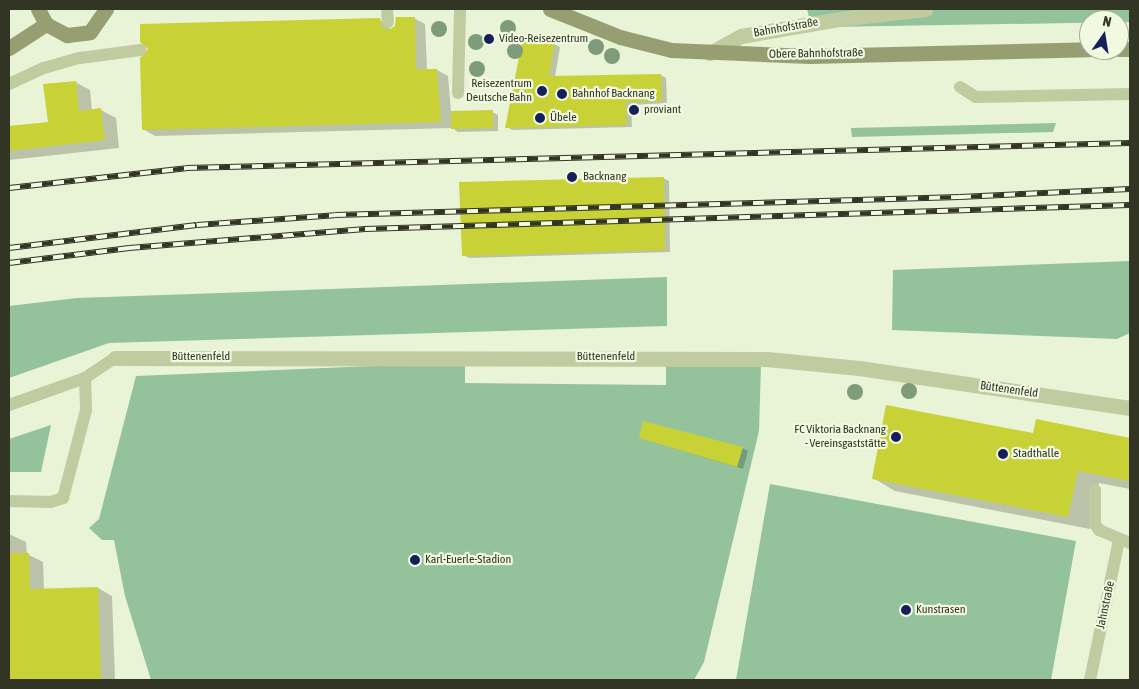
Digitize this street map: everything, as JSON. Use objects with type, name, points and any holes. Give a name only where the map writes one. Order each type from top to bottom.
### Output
[{"type":"street","points":[[38,9],[46,24],[67,35],[79,35],[90,32],[98,24],[106,9]]},
{"type":"street","name":"Obere Bahnhofstraße","points":[[550,9],[647,46],[710,53],[808,56],[1079,48]]},
{"type":"street","name":"Bahnhofstraße","points":[[710,53],[741,36],[839,19],[925,9]]},
{"type":"street","points":[[9,48],[46,24]]},
{"type":"street","name":"Büttenenfeld","points":[[115,358],[767,359],[859,368],[1130,408]]},
{"type":"lane","points":[[387,9],[388,22]]},
{"type":"lane","points":[[458,93],[460,9]]},
{"type":"lane","points":[[9,84],[44,68],[80,58],[140,50]]},
{"type":"lane","points":[[960,87],[976,96],[1030,101],[1130,94]]},
{"type":"lane","name":"Büttenenfeld","points":[[9,404],[85,378],[115,358]]},
{"type":"lane","points":[[9,501],[51,502],[63,498],[86,410],[85,378]]},
{"type":"lane","points":[[1095,490],[1095,524],[1103,533],[1125,542]]},
{"type":"lane","name":"Jahnstraße","points":[[1090,680],[1125,542]]},
{"type":"green space","points":[[807,9],[1130,9],[1130,22],[1129,10],[1079,10],[1079,23],[827,27],[809,17]]},
{"type":"green space","points":[[1056,123],[1053,132],[852,137],[851,128]]},
{"type":"green space","points":[[1130,261],[1130,333],[1117,339],[892,330],[893,270]]},
{"type":"green space","points":[[667,277],[667,326],[109,343],[9,378],[9,306],[77,298]]},
{"type":"green space","points":[[465,362],[465,383],[666,385],[666,362],[761,364],[759,431],[704,662],[694,680],[151,680],[125,596],[114,540],[102,540],[89,528],[99,519],[136,376]]},
{"type":"green space","points":[[51,425],[41,472],[9,472],[9,439]]},
{"type":"green space","name":"Kunstrasen","points":[[770,484],[1076,541],[1051,680],[736,680]]},
{"type":"building","points":[[396,17],[415,17],[416,69],[437,69],[441,122],[142,130],[140,58],[148,49],[140,42],[140,24],[380,18],[382,27],[388,30],[395,26]]},
{"type":"building","name":"Bahnhof Backnang","points":[[523,37],[555,42],[549,76],[661,74],[662,101],[626,102],[627,125],[505,128]]},
{"type":"building","points":[[76,81],[79,111],[101,108],[105,140],[9,151],[9,126],[48,122],[43,84]]},
{"type":"building","points":[[493,110],[493,128],[451,129],[451,111]]},
{"type":"building","points":[[664,177],[665,250],[462,256],[459,182]]},
{"type":"building","name":"Stadthalle","points":[[886,405],[1033,433],[1036,419],[1130,438],[1130,481],[1078,471],[1068,517],[872,479]]},
{"type":"building","points":[[643,421],[743,447],[737,467],[639,438]]},
{"type":"building","points":[[9,553],[29,553],[30,589],[98,587],[101,680],[9,680]]},
{"type":"railway","points":[[9,188],[186,168],[1130,143]]},
{"type":"railway","points":[[9,248],[197,225],[335,215],[960,197],[1130,189]]},
{"type":"railway","points":[[9,263],[129,248],[365,229],[1130,205]]},
{"type":"place","name":"Video-Reisezentrum","points":[[489,39]]},
{"type":"place","name":"Reisezentrum Deutsche Bahn","points":[[542,91]]},
{"type":"place","name":"Bahnhof Backnang","points":[[562,94]]},
{"type":"place","name":"proviant","points":[[634,110]]},
{"type":"place","name":"Übele","points":[[540,118]]},
{"type":"place","name":"Backnang","points":[[572,177]]},
{"type":"place","name":"FC Viktoria Backnang - Vereinsgaststätte","points":[[896,437]]},
{"type":"place","name":"Stadthalle","points":[[1003,454]]},
{"type":"place","name":"Karl-Euerle-Stadion","points":[[415,560]]},
{"type":"place","name":"Kunstrasen","points":[[906,610]]}]
